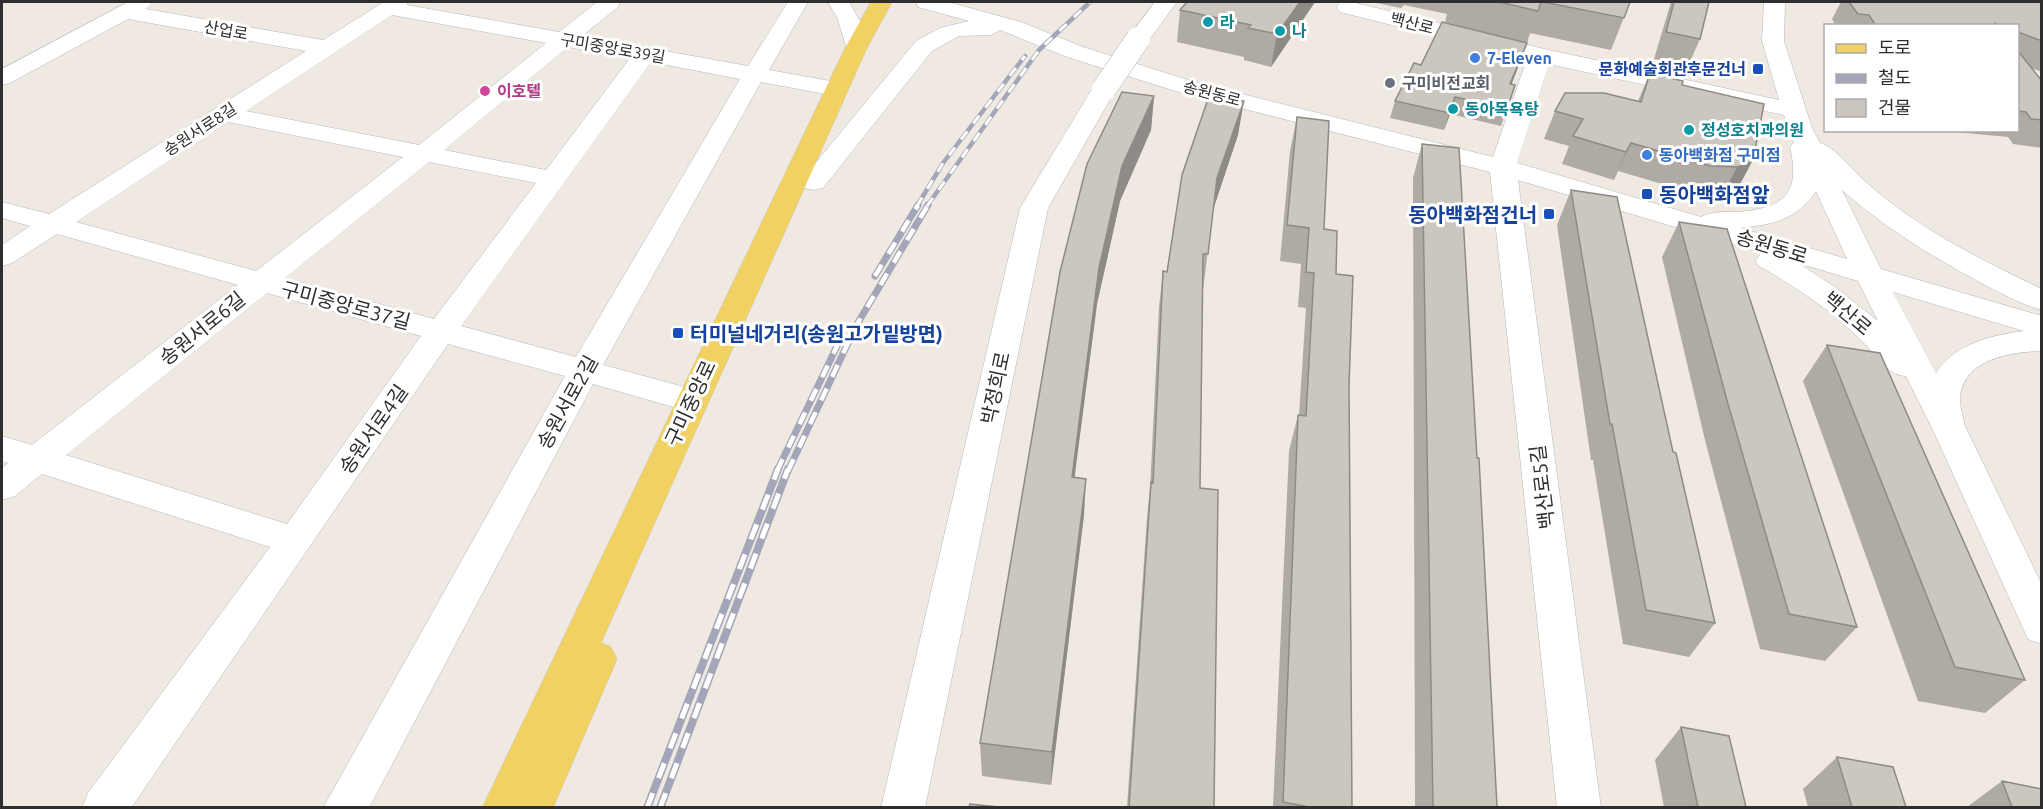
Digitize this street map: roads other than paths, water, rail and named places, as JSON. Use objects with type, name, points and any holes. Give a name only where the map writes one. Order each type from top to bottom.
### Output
[{"type":"main road","name":"구미중앙로","points":[[504,807],[836,89],[881,2]]},
{"type":"main road","name":"구미중앙로","points":[[530,807],[743,332],[901,2]]},
{"type":"street","points":[[2,78],[145,2]]},
{"type":"street","name":"송원서로6길","points":[[2,487],[424,153],[610,2]]},
{"type":"street","name":"송원서로2길","points":[[345,807],[584,370],[753,74],[798,2]]},
{"type":"street","points":[[838,2],[844,8],[856,48]]},
{"type":"street","name":"송원동로","points":[[926,2],[1013,27],[1075,52],[1190,88],[1503,167],[2042,326]]},
{"type":"street","points":[[984,2],[1013,27]]},
{"type":"street","name":"박정희로","points":[[903,807],[1034,208],[1104,88],[1124,57],[1166,2]]},
{"type":"street","name":"백산로","points":[[1689,222],[1741,220],[1776,213],[1791,205],[1804,192],[1808,174],[1796,119],[1773,41],[1774,2]]},
{"type":"street","name":"구미중앙로39길","points":[[394,5],[563,39],[836,89]]},
{"type":"street","name":"송원서로8길","points":[[2,257],[394,5]]},
{"type":"street","name":"백산로","points":[[1348,7],[1796,119],[1827,161],[1921,236],[2042,301]]},
{"type":"street","name":"산업로","points":[[124,12],[327,48]]},
{"type":"street","points":[[814,182],[924,46],[936,37],[962,27],[992,28],[1075,52]]},
{"type":"street","name":"송원서로4길","points":[[104,807],[295,542],[441,331],[645,54]]},
{"type":"street","points":[[1503,167],[1540,55]]},
{"type":"street","points":[[224,114],[554,178]]},
{"type":"street","name":"백산로","points":[[1796,119],[1869,275],[1950,430],[2042,627]]},
{"type":"street","name":"백산로5길","points":[[1503,167],[1579,807]]},
{"type":"street","name":"구미중앙로37길","points":[[2,210],[691,400]]},
{"type":"street","name":"백산로","points":[[1689,222],[1800,276],[1839,302],[1912,376],[1950,430]]},
{"type":"street","name":"백산로","points":[[1950,430],[1943,400],[1947,382],[1961,363],[1976,352],[2002,345],[2042,341]]},
{"type":"street","points":[[2,448],[295,542]]},
{"type":"railway","points":[[927,206],[1039,50],[1090,2]]},
{"type":"railway","points":[[917,206],[943,163],[1025,56]]},
{"type":"railway","points":[[875,276],[918,205]]},
{"type":"railway","points":[[788,471],[856,326],[928,205]]},
{"type":"railway","points":[[777,471],[839,342]]},
{"type":"railway","points":[[647,808],[778,469]]},
{"type":"railway","points":[[660,808],[788,469]]},
{"type":"place","name":"라","points":[[1208,22]]},
{"type":"place","name":"나","points":[[1280,31]]},
{"type":"place","name":"7-Eleven","points":[[1475,58]]},
{"type":"place","name":"문화예술회관후문건너","points":[[1758,69]]},
{"type":"place","name":"구미비전교회","points":[[1390,83]]},
{"type":"place","name":"이호텔","points":[[485,91]]},
{"type":"place","name":"동아목욕탕","points":[[1453,109]]},
{"type":"place","name":"정성호치과의원","points":[[1689,130]]},
{"type":"place","name":"동아백화점 구미점","points":[[1647,155]]},
{"type":"place","name":"동아백화점앞","points":[[1647,194]]},
{"type":"place","name":"동아백화점건너","points":[[1549,214]]},
{"type":"place","name":"터미널네거리(송원고가밑방면)","points":[[678,333]]}]
